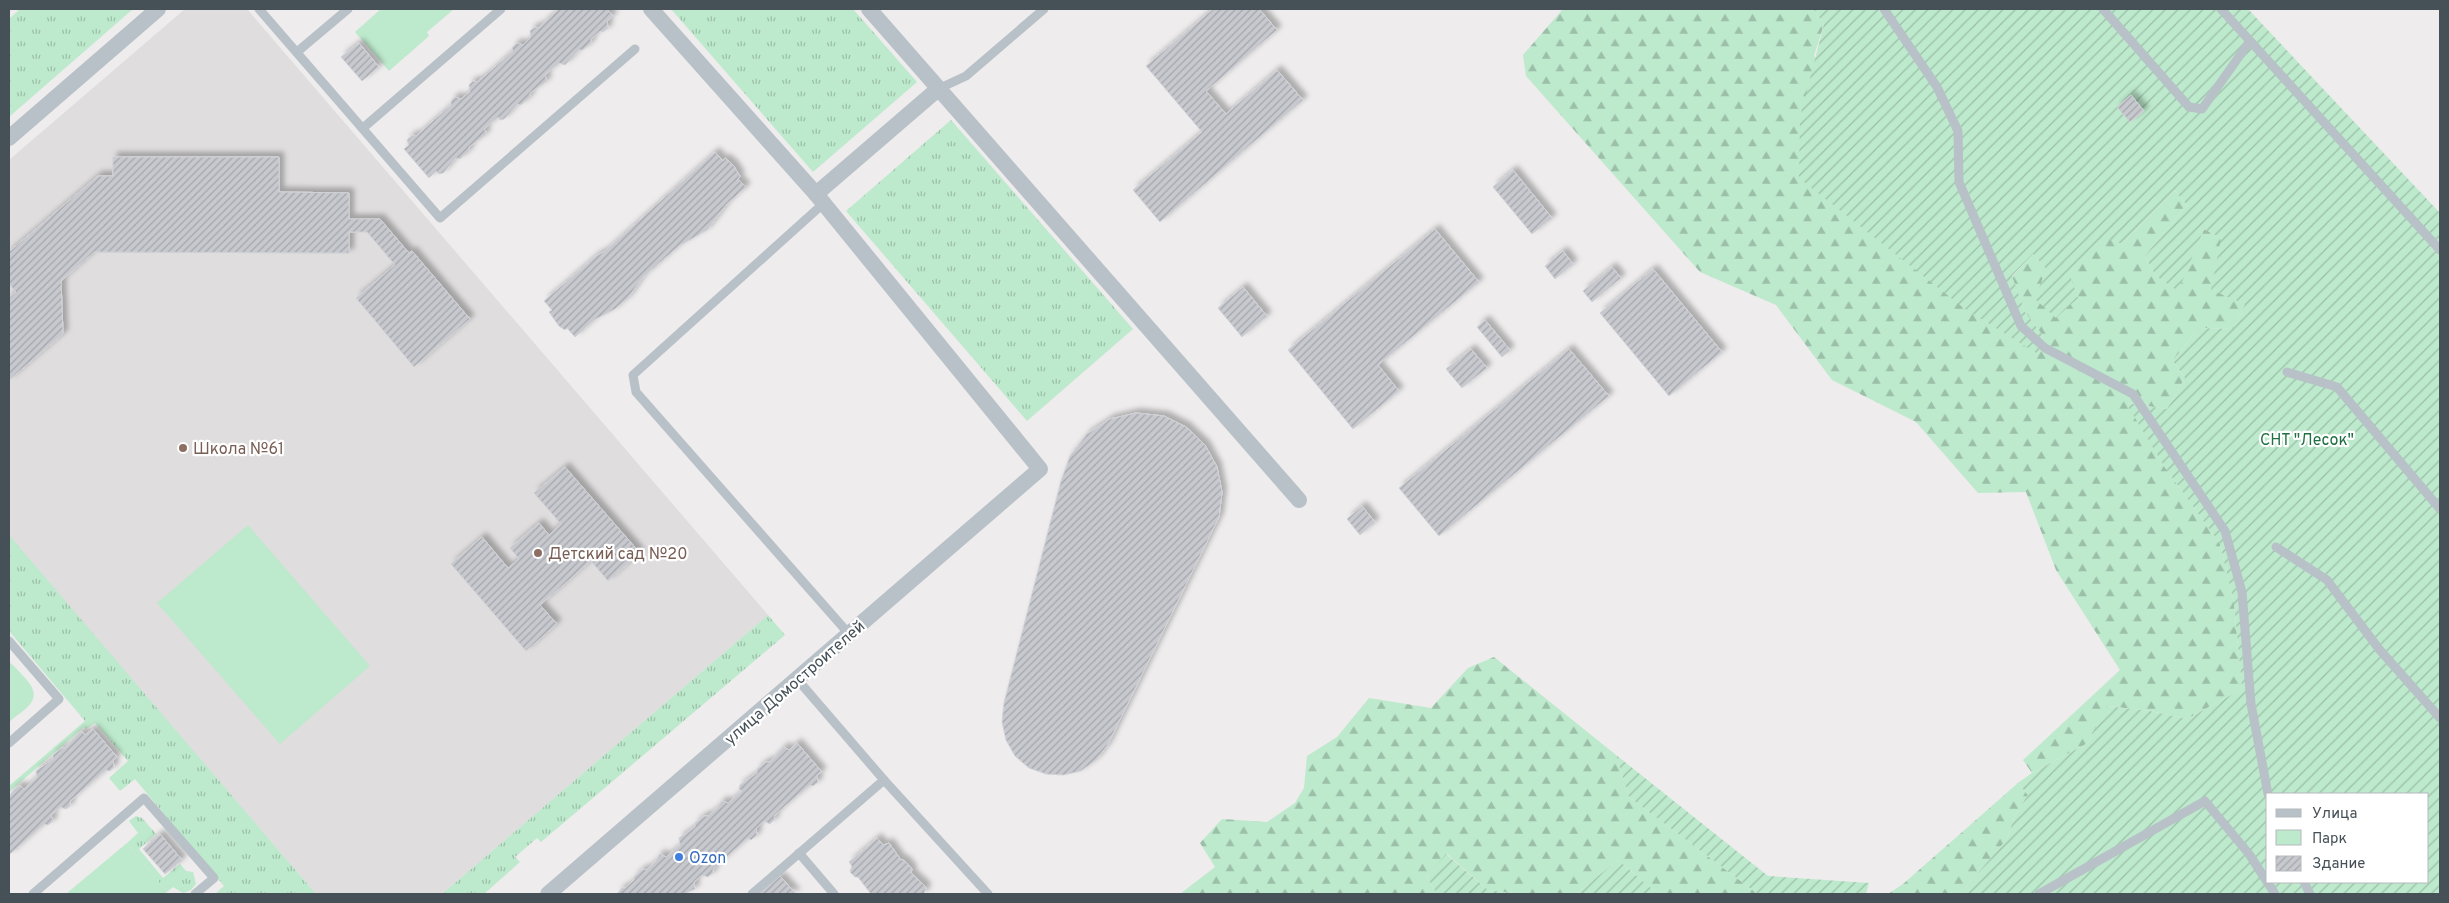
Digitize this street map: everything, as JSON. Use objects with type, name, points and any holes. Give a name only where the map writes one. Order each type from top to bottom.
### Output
[{"type":"street","points":[[9,138],[158,9]]},
{"type":"street","points":[[651,9],[820,198],[938,89]]},
{"type":"street","points":[[869,9],[1299,500]]},
{"type":"street","name":"улица Домостроителей","points":[[558,891],[797,679],[1040,469],[820,198]]},
{"type":"lane","points":[[259,9],[440,218],[635,50]]},
{"type":"lane","points":[[297,52],[348,9]]},
{"type":"lane","points":[[363,128],[501,9]]},
{"type":"lane","points":[[938,89],[966,76],[1044,9]]},
{"type":"lane","points":[[1884,9],[1937,86],[1958,131],[1958,182],[2021,326],[2045,348],[2133,394],[2225,531],[2242,592],[2251,704],[2268,793]]},
{"type":"lane","points":[[2103,9],[2189,107],[2202,109],[2250,41]]},
{"type":"lane","points":[[2221,9],[2440,250]]},
{"type":"lane","points":[[820,198],[633,376],[633,384],[636,392],[849,634]]},
{"type":"lane","points":[[2287,372],[2337,387],[2440,509]]},
{"type":"lane","points":[[2276,547],[2327,580],[2379,649],[2440,718]]},
{"type":"lane","points":[[9,642],[59,699],[9,743]]},
{"type":"lane","points":[[797,679],[884,780],[988,894]]},
{"type":"lane","points":[[752,894],[884,780]]},
{"type":"lane","points":[[33,894],[144,798],[214,878],[195,894]]},
{"type":"lane","points":[[2039,894],[2205,801],[2249,854],[2266,881]]},
{"type":"lane","points":[[799,853],[834,894]]},
{"type":"lane","points":[[2267,883],[2274,894]]},
{"type":"shaded area","name":"Школа №61","points":[[185,9],[247,9],[768,615],[442,894],[316,894],[9,536],[9,160]]},
{"type":"green space","points":[[20,9],[133,9],[9,117],[9,19]]},
{"type":"green space","points":[[381,9],[454,9],[427,32],[429,36],[389,71],[355,32]]},
{"type":"green space","points":[[671,9],[853,9],[917,82],[813,172]]},
{"type":"green space","points":[[1563,9],[1813,9],[1824,24],[1814,56],[2038,354],[2043,336],[2025,312],[2012,277],[2033,254],[2046,269],[2069,273],[2106,237],[2122,244],[2175,191],[2187,205],[2145,256],[2156,276],[2178,290],[2204,229],[2221,238],[2245,304],[2233,329],[2198,328],[2173,361],[2185,378],[2167,409],[2127,403],[2164,466],[2220,544],[2234,603],[2242,689],[2187,719],[2150,711],[2108,706],[2088,743],[2032,773],[2023,760],[2120,670],[2056,570],[2026,492],[1978,493],[1916,422],[1832,380],[1776,305],[1700,272],[1526,76],[1523,55]]},
{"type":"green space","name":"СНТ \"Лесок\"","points":[[1813,9],[2248,9],[2440,213],[2440,894],[1960,894],[2007,839],[2015,815],[2028,795],[2018,783],[2032,773],[2088,743],[2107,706],[2150,711],[2187,719],[2242,689],[2234,603],[2220,544],[2164,466],[2126,403],[2167,409],[2185,378],[2173,361],[2198,328],[2233,329],[2245,304],[2211,290],[2221,238],[2204,229],[2178,291],[2156,276],[2145,256],[2187,205],[2175,191],[2122,244],[2106,238],[2069,273],[2078,298],[2056,318],[2035,299],[2046,269],[2033,254],[2012,276],[2025,312],[2043,336],[2038,354],[1965,309],[1799,178],[1800,117],[1824,24]]},
{"type":"green space","points":[[951,120],[1133,329],[1027,421],[846,211]]},
{"type":"green space","points":[[248,525],[370,666],[280,744],[157,603]]},
{"type":"green space","points":[[9,535],[316,894],[215,894],[224,886],[135,779],[120,791],[109,778],[128,761],[95,723],[86,729],[84,727],[9,792],[9,786],[85,721],[9,631]]},
{"type":"green space","points":[[768,615],[785,635],[541,842],[537,838],[515,857],[520,862],[484,894],[442,894]]},
{"type":"green space","points":[[1494,657],[1616,755],[1629,797],[1758,894],[1658,894],[1618,860],[1576,894],[1522,894],[1488,890],[1447,854],[1427,877],[1437,894],[1180,894],[1215,867],[1200,843],[1222,819],[1267,822],[1295,803],[1304,788],[1307,756],[1337,737],[1369,698],[1431,708],[1468,668]]},
{"type":"green space","points":[[9,662],[26,679],[34,693],[31,704],[9,722]]},
{"type":"green space","points":[[1616,755],[1768,876],[1869,883],[1866,894],[1758,894],[1629,797]]},
{"type":"green space","points":[[2018,783],[2028,795],[2015,815],[2007,839],[1960,894],[1888,894],[1903,884]]},
{"type":"green space","points":[[136,816],[142,818],[156,834],[139,849],[163,878],[180,864],[186,871],[193,872],[196,884],[191,890],[183,893],[173,887],[167,892],[127,843],[138,833],[129,821]]},
{"type":"green space","points":[[127,843],[167,892],[164,894],[66,894]]},
{"type":"green space","points":[[1446,854],[1488,890],[1522,894],[1437,894],[1427,877]]},
{"type":"green space","points":[[1618,860],[1658,894],[1576,894]]},
{"type":"building","points":[[559,9],[607,9],[613,16],[607,21],[608,28],[603,32],[600,31],[591,39],[591,43],[583,50],[579,50],[565,65],[559,63],[545,75],[547,81],[530,93],[530,97],[521,105],[518,104],[504,119],[500,120],[498,117],[484,129],[485,135],[469,147],[469,151],[460,159],[456,158],[443,173],[439,174],[436,171],[429,178],[404,149],[409,145],[407,140],[413,135],[416,136],[451,105],[451,101],[455,97],[461,99],[470,92],[469,85],[473,81],[477,82],[487,74],[513,51],[512,48],[517,43],[523,45],[531,37],[530,31],[535,27],[538,28]]},
{"type":"building","points":[[1213,9],[1259,9],[1277,30],[1206,91],[1226,114],[1277,70],[1303,100],[1160,222],[1133,190],[1202,132],[1146,66]]},
{"type":"building","points":[[359,43],[379,67],[362,81],[341,57]]},
{"type":"building","points":[[2131,95],[2144,111],[2130,122],[2117,107]]},
{"type":"building","points":[[715,152],[723,161],[725,158],[733,165],[740,176],[738,179],[746,187],[727,204],[707,230],[679,246],[642,278],[628,298],[615,309],[594,320],[575,337],[567,328],[565,330],[559,326],[549,312],[552,310],[544,301],[596,256],[604,252]]},
{"type":"building","points":[[113,157],[279,157],[279,192],[349,193],[349,253],[94,252],[61,281],[63,334],[9,380],[9,298],[16,292],[9,284],[9,252],[98,176],[113,176]]},
{"type":"building","points":[[113,157],[279,157],[279,192],[349,193],[349,219],[380,219],[409,253],[412,251],[470,319],[414,367],[356,298],[395,265],[367,232],[349,232],[349,253],[94,252],[61,281],[63,334],[9,380],[9,298],[16,292],[9,284],[9,252],[98,176],[113,176]]},
{"type":"building","points":[[1513,170],[1552,218],[1532,234],[1493,187]]},
{"type":"building","points":[[1435,229],[1479,282],[1378,365],[1399,391],[1353,429],[1288,350]]},
{"type":"building","points":[[1563,251],[1573,264],[1555,279],[1545,266]]},
{"type":"building","points":[[1612,267],[1621,278],[1592,302],[1583,291]]},
{"type":"building","points":[[1653,269],[1722,352],[1669,396],[1600,313]]},
{"type":"building","points":[[1243,287],[1267,316],[1242,337],[1218,308]]},
{"type":"building","points":[[1485,320],[1510,350],[1502,357],[1477,327]]},
{"type":"building","points":[[1471,349],[1487,368],[1462,388],[1446,369]]},
{"type":"building","points":[[1569,349],[1609,396],[1439,536],[1399,488]]},
{"type":"building","points":[[1136,413],[1164,416],[1186,427],[1205,445],[1217,467],[1222,492],[1219,517],[1107,746],[1096,760],[1081,771],[1063,775],[1046,774],[1029,768],[1015,756],[1006,740],[1002,722],[1004,703],[1061,481],[1070,456],[1087,434],[1110,419]]},
{"type":"building","points":[[565,467],[640,553],[608,581],[591,561],[540,605],[557,624],[526,651],[451,564],[482,537],[508,568],[519,559],[510,548],[539,523],[549,535],[561,524],[534,493]]},
{"type":"building","points":[[1362,506],[1375,522],[1360,535],[1347,519]]},
{"type":"building","points":[[93,729],[117,757],[113,761],[114,767],[110,771],[106,770],[70,801],[70,806],[66,809],[60,807],[51,815],[53,821],[48,825],[44,824],[9,855],[9,797],[13,791],[21,786],[24,789],[37,777],[36,771],[53,759],[53,755],[62,748],[65,748],[79,733],[83,732],[85,735]]},
{"type":"building","points":[[797,743],[822,772],[817,775],[818,782],[813,786],[810,785],[784,807],[774,816],[775,819],[770,824],[764,821],[756,829],[757,835],[751,840],[748,838],[713,869],[713,873],[708,877],[702,875],[694,882],[695,889],[684,894],[617,894],[634,880],[634,877],[643,869],[646,870],[655,862],[660,854],[666,857],[680,845],[679,838],[695,827],[695,823],[704,816],[708,816],[722,801],[728,803],[742,791],[739,789],[740,785],[757,773],[757,769],[766,762],[770,762],[784,747],[789,750]]},
{"type":"building","points":[[160,834],[182,860],[165,874],[143,849]]},
{"type":"building","points":[[877,838],[883,845],[889,843],[901,860],[904,860],[912,869],[911,873],[926,887],[924,894],[871,894],[858,877],[855,877],[850,872],[852,866],[849,862]]},
{"type":"building","points":[[780,876],[796,894],[759,894]]},
{"type":"place","name":"Школа №61","points":[[183,448]]},
{"type":"place","name":"Детский сад №20","points":[[538,553]]},
{"type":"place","name":"Ozon","points":[[679,857]]}]
